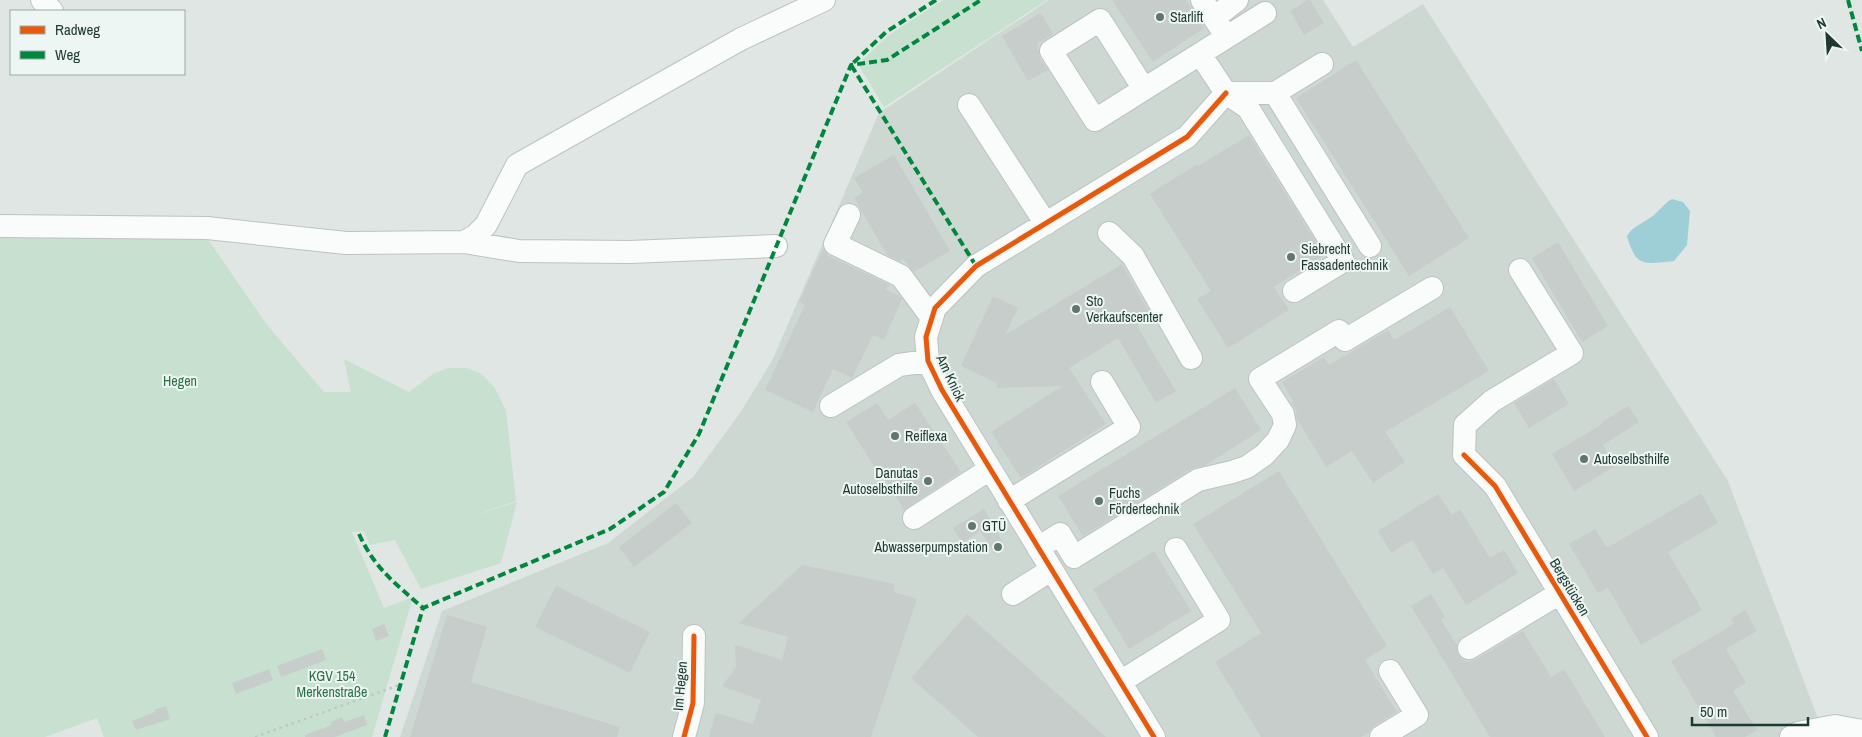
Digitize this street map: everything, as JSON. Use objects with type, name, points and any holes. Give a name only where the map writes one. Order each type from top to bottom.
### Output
[{"type":"street","points":[[42,0],[51,10]]},
{"type":"street","points":[[464,242],[475,236],[486,225],[517,165],[741,39],[824,0]]},
{"type":"street","points":[[1226,37],[1208,9],[1237,0]]},
{"type":"street","points":[[1144,89],[1265,13]]},
{"type":"street","points":[[1200,54],[1226,93],[1248,108],[1343,261],[1294,291]]},
{"type":"street","points":[[1226,93],[1275,93],[1322,64]]},
{"type":"street","name":"Am Knick","points":[[1154,737],[942,390],[928,361],[926,338],[935,308],[976,266],[1187,137],[1226,93]]},
{"type":"street","points":[[1275,93],[1370,246]]},
{"type":"street","points":[[969,105],[1046,224]]},
{"type":"street","points":[[848,215],[835,244],[901,276],[932,318]]},
{"type":"street","points":[[0,226],[207,228],[346,243],[464,242],[519,251],[630,252],[776,246]]},
{"type":"street","points":[[1109,233],[1133,256],[1191,358]]},
{"type":"street","name":"Bergstücken","points":[[1520,270],[1572,354],[1492,401],[1465,425],[1464,455],[1495,486],[1647,737]]},
{"type":"street","points":[[1038,548],[1060,534],[1074,557],[1198,480],[1247,467],[1264,455],[1278,440],[1285,425],[1283,414],[1260,379],[1340,331],[1345,340],[1432,288]]},
{"type":"street","points":[[831,406],[899,365],[928,361]]},
{"type":"street","points":[[1009,502],[1130,427],[1102,382]]},
{"type":"street","points":[[914,518],[990,469]]},
{"type":"street","points":[[1120,682],[1228,615],[1176,549]]},
{"type":"street","points":[[1013,594],[1051,570]]},
{"type":"street","points":[[1469,648],[1560,593]]},
{"type":"street","name":"Im Hegen","points":[[684,737],[692,703],[694,636]]},
{"type":"street","points":[[1381,737],[1417,715],[1390,670]]},
{"type":"street","points":[[1791,737],[1798,733],[1835,726],[1862,731]]},
{"type":"path","points":[[254,737],[402,684]]},
{"type":"shaded area","points":[[1049,0],[1323,0],[1353,47],[1423,4],[1728,481],[1825,737],[400,737],[442,611],[608,543],[693,477],[740,413],[772,361],[879,113]]},
{"type":"green space","points":[[943,0],[1047,0],[884,107],[858,64],[889,35]]},
{"type":"green space","points":[[0,224],[200,228],[268,326],[324,392],[351,392],[344,359],[409,392],[433,374],[448,368],[467,368],[482,374],[495,388],[506,411],[516,501],[469,517],[517,502],[501,563],[421,589],[395,540],[370,545],[364,531],[352,532],[384,608],[413,597],[372,737],[104,737],[97,718],[45,737],[0,737]]},
{"type":"water","points":[[1672,199],[1683,202],[1690,211],[1687,245],[1674,261],[1643,262],[1634,254],[1627,236],[1634,228],[1653,216]]},
{"type":"building","points":[[1112,0],[1186,0],[1204,28],[1153,62]]},
{"type":"building","points":[[1310,0],[1324,23],[1304,35],[1290,11]]},
{"type":"building","points":[[1041,13],[1053,34],[1037,44],[1040,58],[1048,70],[1028,81],[1002,36]]},
{"type":"building","points":[[1356,60],[1469,238],[1409,276],[1296,98]]},
{"type":"building","points":[[1249,135],[1324,255],[1274,287],[1289,310],[1228,348],[1197,299],[1211,291],[1150,194],[1197,164],[1198,166]]},
{"type":"building","points":[[894,155],[950,251],[914,272],[902,258],[900,261],[887,255],[854,198],[863,192],[854,178]]},
{"type":"building","points":[[1558,242],[1608,326],[1582,342],[1532,258]]},
{"type":"building","points":[[823,249],[829,256],[890,285],[885,289],[902,299],[884,340],[873,335],[852,378],[833,369],[813,412],[765,390],[805,305],[799,302]]},
{"type":"building","points":[[1122,264],[1152,317],[1137,326],[1176,391],[1156,403],[1118,338],[1069,368],[1106,424],[1021,478],[991,432],[1062,386],[997,388],[997,383],[961,366],[993,296],[1018,308],[1005,335]]},
{"type":"building","points":[[1450,307],[1489,371],[1385,432],[1405,462],[1373,483],[1352,451],[1326,467],[1297,419],[1296,411],[1291,402],[1293,401],[1282,382],[1324,357],[1329,365],[1388,330],[1394,340]]},
{"type":"building","points":[[1554,379],[1569,404],[1529,428],[1514,403]]},
{"type":"building","points":[[1235,388],[1261,430],[1206,465],[1191,469],[1083,536],[1058,496]]},
{"type":"building","points":[[877,403],[888,420],[915,403],[961,472],[904,510],[881,472],[879,474],[846,422]]},
{"type":"building","points":[[1628,406],[1639,422],[1603,445],[1615,466],[1574,491],[1552,454]]},
{"type":"building","points":[[1279,471],[1387,646],[1365,660],[1397,712],[1374,726],[1361,737],[1261,737],[1215,662],[1261,633],[1193,524]]},
{"type":"building","points":[[1701,493],[1718,523],[1668,552],[1702,610],[1641,645],[1608,588],[1598,593],[1569,544],[1595,529],[1607,548]]},
{"type":"building","points":[[1438,494],[1452,515],[1460,509],[1490,558],[1504,550],[1518,573],[1466,605],[1443,568],[1433,574],[1412,540],[1391,553],[1378,531]]},
{"type":"building","points":[[676,503],[692,523],[634,567],[619,547]]},
{"type":"building","points":[[984,509],[1006,548],[995,554],[980,531],[962,543],[953,528]]},
{"type":"building","points":[[1154,551],[1191,611],[1129,649],[1093,589]]},
{"type":"building","points":[[802,565],[895,584],[894,592],[917,599],[871,737],[709,737],[716,713],[753,724],[761,700],[722,686],[736,667],[735,645],[782,660],[788,637],[739,623]]},
{"type":"building","points":[[556,586],[650,632],[630,673],[535,627]]},
{"type":"building","points":[[1431,594],[1445,617],[1441,620],[1457,645],[1458,654],[1462,659],[1467,662],[1476,659],[1523,631],[1551,677],[1564,669],[1605,737],[1490,737],[1411,606]]},
{"type":"building","points":[[1745,610],[1757,631],[1726,649],[1746,683],[1733,691],[1757,730],[1745,737],[1716,737],[1671,661],[1734,624],[1731,619]]},
{"type":"building","points":[[967,614],[1106,737],[978,737],[911,678]]},
{"type":"building","points":[[447,615],[487,627],[471,682],[620,727],[617,737],[410,737]]},
{"type":"building","points":[[384,624],[389,636],[376,641],[372,629]]},
{"type":"building","points":[[322,649],[326,660],[281,677],[277,666]]},
{"type":"building","points":[[269,669],[273,680],[236,694],[232,683]]},
{"type":"building","points":[[166,706],[170,719],[136,730],[132,721]]},
{"type":"building","points":[[364,715],[367,725],[335,737],[305,737],[305,735],[332,725],[331,722],[342,717],[344,722]]},
{"type":"marked path","points":[[936,0],[886,32],[851,65],[976,266]]},
{"type":"marked path","points":[[385,737],[423,608],[610,529],[664,492],[699,434],[851,65],[887,60],[981,0]]},
{"type":"marked path","points":[[1848,0],[1862,51]]},
{"type":"marked path","points":[[359,534],[379,566],[423,608]]},
{"type":"cycle path","points":[[1154,737],[942,390],[928,361],[926,337],[935,308],[976,266],[1187,137],[1226,93]]},
{"type":"cycle path","points":[[1464,455],[1495,486],[1647,737]]},
{"type":"cycle path","points":[[684,737],[693,703],[694,636]]},
{"type":"place","name":"Starlift","points":[[1160,17]]},
{"type":"place","name":"Siebrecht Fassadentechnik","points":[[1291,257]]},
{"type":"place","name":"Sto Verkaufscenter","points":[[1076,309]]},
{"type":"place","name":"Reiflexa","points":[[895,436]]},
{"type":"place","name":"Autoselbsthilfe","points":[[1584,459]]},
{"type":"place","name":"Danutas Autoselbsthilfe","points":[[928,481]]},
{"type":"place","name":"Fuchs Fördertechnik","points":[[1099,501]]},
{"type":"place","name":"GTÜ","points":[[972,526]]},
{"type":"place","name":"Abwasserpumpstation","points":[[998,547]]},
{"type":"park label","name":"Hegen","points":[[180,381]]},
{"type":"park label","name":"KGV 154 Merkenstraße","points":[[332,684]]}]
